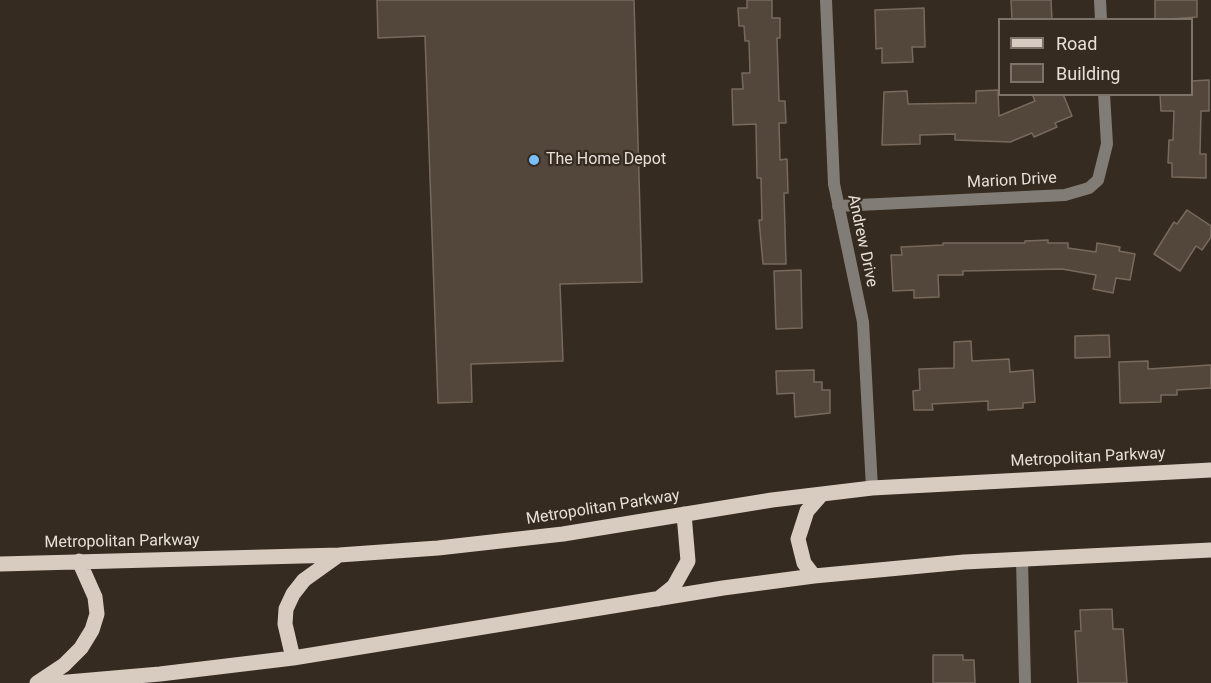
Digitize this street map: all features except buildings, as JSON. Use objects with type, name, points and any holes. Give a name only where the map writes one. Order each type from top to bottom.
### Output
[{"type":"main road","name":"Metropolitan Parkway","points":[[0,564],[339,555],[523,539],[872,488],[1211,470]]},
{"type":"main road","points":[[814,576],[804,563],[798,539],[807,511],[821,495]]},
{"type":"main road","points":[[658,599],[674,586],[688,561],[684,514]]},
{"type":"main road","points":[[56,683],[170,673],[293,658],[814,576],[917,566],[1211,550]]},
{"type":"main road","points":[[293,658],[285,624],[286,609],[293,594],[304,580],[339,555]]},
{"type":"main road","points":[[37,683],[64,665],[81,648],[92,630],[97,614],[95,597],[79,561]]},
{"type":"street","name":"Andrew Drive","points":[[826,0],[830,124],[838,206],[863,322],[872,488]]},
{"type":"street","points":[[1100,0],[1101,18]]},
{"type":"street","name":"Marion Drive","points":[[838,206],[1065,195],[1089,188],[1098,180],[1105,153],[1104,96]]},
{"type":"street","points":[[1022,560],[1025,683]]},
{"type":"place","name":"The Home Depot","points":[[534,160]]}]
